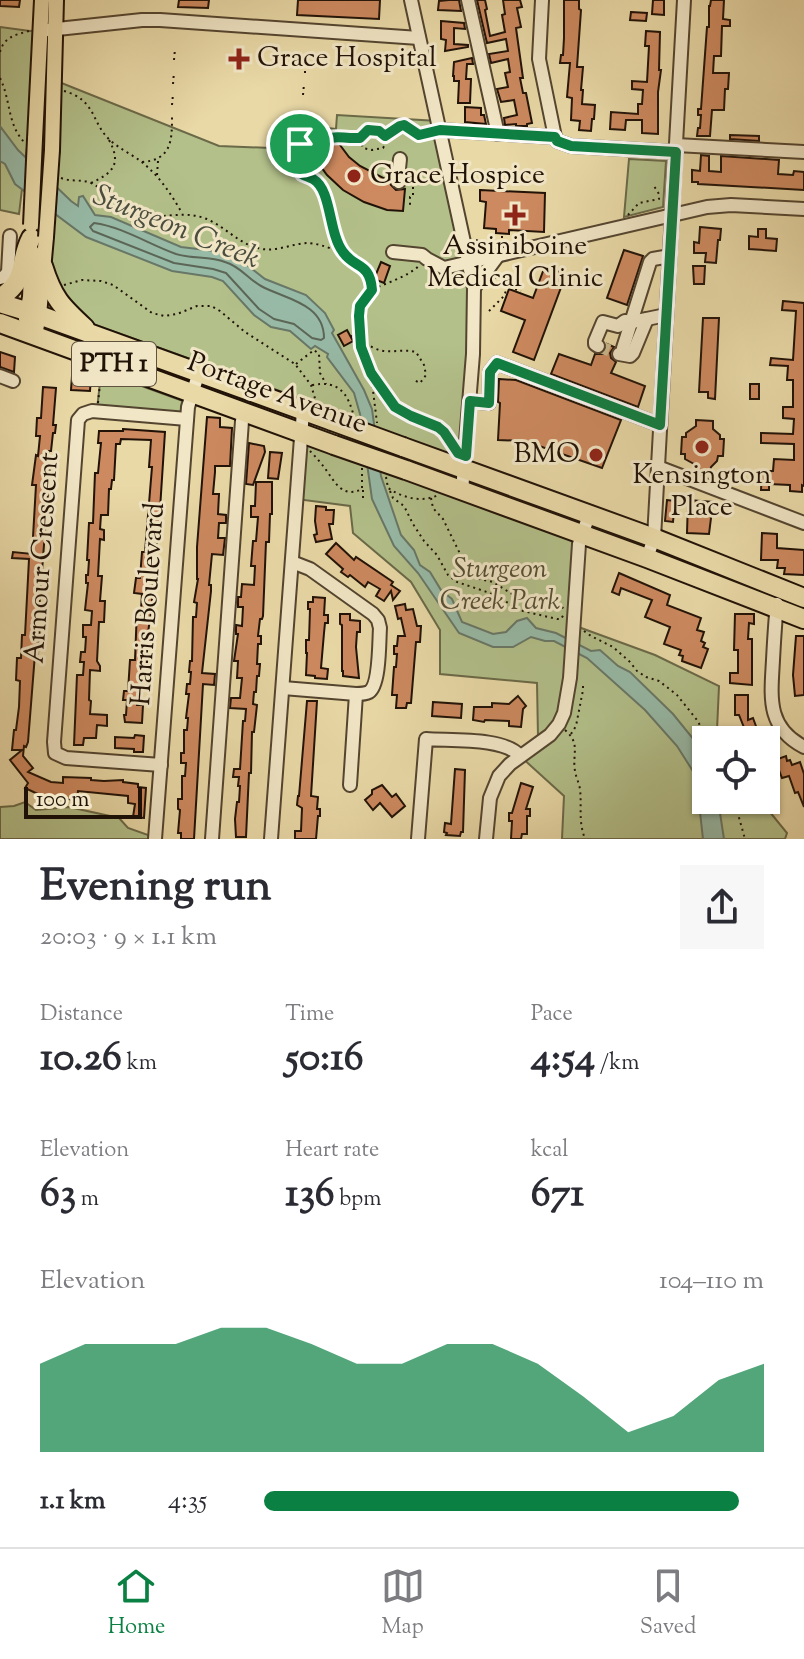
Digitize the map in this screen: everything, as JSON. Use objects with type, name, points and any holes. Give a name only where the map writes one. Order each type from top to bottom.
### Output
[{"type":"highway","points":[[0,301],[19,281],[25,249],[36,233]]},
{"type":"highway","points":[[43,266],[57,301],[96,337]]},
{"type":"highway","name":"Portage Avenue","points":[[0,301],[96,337],[195,384],[245,412],[647,558],[804,619]]},
{"type":"highway","name":"Portage Avenue","points":[[0,323],[195,384],[310,407],[332,421],[403,447],[465,463],[589,515],[804,598]]},
{"type":"main road","points":[[30,333],[43,266],[36,233],[33,144],[42,0]]},
{"type":"main road","points":[[33,313],[31,266],[52,150],[42,30],[56,0]]},
{"type":"street","points":[[411,0],[474,288],[473,354],[462,491]]},
{"type":"street","points":[[468,0],[498,134]]},
{"type":"street","points":[[542,0],[539,59],[557,141],[571,146],[804,152]]},
{"type":"street","points":[[647,558],[654,538],[684,0]]},
{"type":"street","points":[[42,30],[160,20],[419,38]]},
{"type":"street","points":[[440,130],[555,137]]},
{"type":"street","points":[[399,180],[400,159]]},
{"type":"street","points":[[393,252],[422,255],[444,268],[469,264],[498,250],[718,205],[804,209]]},
{"type":"street","points":[[0,278],[8,272],[10,236]]},
{"type":"street","points":[[474,288],[498,250]]},
{"type":"street","points":[[647,319],[633,353],[630,356],[621,351],[650,262],[670,256]]},
{"type":"street","points":[[598,346],[595,341],[605,317],[615,326],[625,321],[666,315]]},
{"type":"street","points":[[470,401],[489,403],[490,372],[497,363],[660,425]]},
{"type":"street","points":[[0,376],[13,381]]},
{"type":"street","name":"Harris Boulevard","points":[[155,839],[188,407],[195,384]]},
{"type":"street","points":[[271,839],[302,433],[310,407]]},
{"type":"street","points":[[96,412],[187,419]]},
{"type":"street","name":"Armour Crescent","points":[[96,412],[83,414],[77,425],[54,750],[66,758],[161,765]]},
{"type":"street","points":[[212,839],[245,412]]},
{"type":"street","points":[[658,467],[804,523]]},
{"type":"street","points":[[486,839],[493,786],[503,770],[550,735],[566,707],[574,681],[579,544],[589,515]]},
{"type":"street","points":[[283,688],[356,694],[368,692],[375,683],[380,628],[373,614],[310,569],[292,562]]},
{"type":"street","points":[[778,587],[771,692],[773,713],[784,732],[804,747]]},
{"type":"street","points":[[350,785],[356,694]]},
{"type":"street","points":[[418,839],[426,739],[500,744],[520,756]]},
{"type":"path","points":[[0,52],[1,45],[11,36],[42,30]]},
{"type":"path","points":[[174,60],[175,49]]},
{"type":"path","points":[[305,62],[305,73]]},
{"type":"path","points":[[173,84],[174,72]]},
{"type":"path","points":[[0,74],[14,129],[33,144]]},
{"type":"path","points":[[303,95],[304,84]]},
{"type":"path","points":[[54,172],[69,181],[91,183],[106,176],[115,161],[113,148],[89,106],[73,93],[59,90]]},
{"type":"path","points":[[172,105],[173,94]]},
{"type":"path","points":[[302,108],[302,120]]},
{"type":"path","points":[[157,176],[160,158],[171,141],[172,116]]},
{"type":"path","points":[[385,136],[404,125],[419,135],[440,130]]},
{"type":"path","points":[[301,130],[300,144],[304,156]]},
{"type":"path","points":[[344,255],[333,234],[324,192],[315,180],[302,174],[300,168],[304,156],[314,146],[334,136],[360,138],[368,130],[379,131],[385,136],[386,143],[380,150],[367,150],[363,148],[360,138]]},
{"type":"path","points":[[108,139],[157,176],[182,213]]},
{"type":"path","points":[[301,161],[281,155],[281,139],[314,146]]},
{"type":"path","points":[[141,162],[160,158]]},
{"type":"path","points":[[399,180],[413,181],[410,207]]},
{"type":"path","points":[[91,183],[130,213],[147,216],[182,213],[209,220],[257,248],[277,249],[311,243],[326,246],[363,266],[372,290]]},
{"type":"path","points":[[628,216],[645,201],[659,199],[654,186]]},
{"type":"path","points":[[631,204],[636,206]]},
{"type":"path","points":[[476,240],[498,250],[502,233]]},
{"type":"path","points":[[427,259],[414,271],[372,290],[360,306],[361,347],[371,373],[395,407],[438,427],[465,463]]},
{"type":"path","points":[[493,275],[507,287],[521,291]]},
{"type":"path","points":[[58,288],[82,280],[101,281],[113,285],[152,313],[164,316],[197,306],[211,306],[295,364],[311,385],[310,407]]},
{"type":"path","points":[[489,311],[504,296],[507,287]]},
{"type":"path","points":[[350,336],[361,337],[372,348],[379,350],[416,352],[426,373],[422,382],[414,380]]},
{"type":"path","points":[[295,364],[314,350],[319,354],[320,373],[326,384]]},
{"type":"path","points":[[96,412],[102,377],[99,369]]},
{"type":"path","points":[[362,489],[363,498]]},
{"type":"path","points":[[389,490],[412,498],[431,498],[433,508],[443,519],[466,568],[475,578],[493,582],[520,599],[555,603],[567,610],[561,619],[523,611],[490,593],[457,582],[448,575],[404,506],[393,498],[389,490]]},
{"type":"path","points":[[577,630],[613,647],[637,671],[659,681],[677,695],[700,726]]},
{"type":"path","points":[[571,734],[576,726],[583,690],[583,686],[574,681]]},
{"type":"path","points":[[559,724],[571,734],[575,744],[574,769],[585,839]]},
{"type":"path","points":[[738,814],[745,839]]},
{"type":"green space","points":[[0,27],[41,30],[19,214],[0,210]]},
{"type":"green space","name":"Sturgeon Creek Park","points":[[54,80],[219,146],[270,148],[271,141],[277,141],[277,134],[327,136],[328,128],[336,129],[337,115],[438,121],[464,242],[497,257],[474,288],[464,470],[303,411],[305,400],[90,323],[65,304],[50,266]]},
{"type":"green space","points":[[629,159],[666,161],[663,207],[624,217]]},
{"type":"green space","points":[[103,372],[183,401],[181,414],[97,409]]},
{"type":"green space","points":[[302,433],[583,535],[573,625],[655,655],[719,686],[717,726],[692,726],[692,814],[771,814],[787,833],[785,839],[562,839],[564,796],[520,756],[538,737],[537,683],[440,674],[440,630],[411,582],[353,533],[350,506],[296,499]]},
{"type":"green space","points":[[25,802],[36,810],[69,807],[119,818],[128,828],[151,836],[150,839],[0,839],[0,807]]},
{"type":"water","points":[[0,126],[18,150],[78,206],[79,197],[83,196],[95,215],[111,217],[181,247],[223,252],[238,258],[265,279],[306,295],[325,313],[334,330],[332,333],[372,409],[381,476],[401,535],[414,550],[420,565],[430,572],[441,590],[452,599],[462,622],[493,634],[506,632],[517,621],[527,618],[536,628],[556,633],[591,651],[600,650],[630,672],[692,737],[692,770],[677,746],[645,710],[587,658],[554,641],[531,637],[513,647],[493,647],[459,633],[418,573],[394,546],[372,499],[354,393],[327,357],[328,354],[315,346],[311,349],[290,331],[271,327],[254,315],[223,281],[172,271],[86,237],[15,184],[5,164],[0,161]]},
{"type":"water","points":[[700,814],[720,814],[724,839],[703,839]]},
{"type":"building","points":[[0,0],[20,0],[19,7],[0,6]]},
{"type":"building","points":[[179,0],[209,0],[208,8],[178,7]]},
{"type":"building","points":[[298,0],[380,0],[379,19],[297,15]]},
{"type":"building","points":[[459,0],[461,11],[438,10],[439,1]]},
{"type":"building","points":[[477,0],[485,0],[490,36],[505,32],[503,0],[520,0],[522,7],[517,8],[521,27],[516,28],[523,78],[520,78],[532,123],[527,126],[505,125],[504,118],[517,115],[514,100],[501,102],[497,89],[508,87],[505,73],[510,72],[508,59],[491,63],[489,54],[508,51],[506,39],[487,43]]},
{"type":"building","points":[[564,0],[579,0],[577,67],[583,67],[582,104],[595,105],[591,131],[579,130],[580,121],[571,120],[572,98],[567,97],[570,63],[560,63],[563,55]]},
{"type":"building","points":[[653,0],[664,0],[664,15],[652,14]]},
{"type":"building","points":[[711,0],[724,0],[723,19],[730,20],[730,26],[722,26],[721,56],[714,56],[713,73],[729,73],[728,89],[725,89],[724,110],[712,110],[710,136],[697,136],[700,128],[698,109],[701,109]]},
{"type":"building","points":[[631,12],[647,13],[646,21],[630,20]]},
{"type":"building","points":[[441,21],[464,23],[465,29],[454,28],[454,44],[468,47],[445,51],[446,40],[441,39]]},
{"type":"building","points":[[646,31],[660,32],[658,134],[642,133],[642,120],[626,120],[625,130],[610,129],[611,112],[638,114],[638,104],[642,104],[643,90],[632,89],[632,81],[647,82],[649,46],[645,46]]},
{"type":"building","points":[[472,58],[473,64],[467,64],[466,79],[471,79],[470,103],[458,103],[459,81],[454,81],[454,62]]},
{"type":"building","points":[[465,107],[481,108],[486,124],[465,122]]},
{"type":"building","points":[[730,135],[759,136],[759,141],[730,139]]},
{"type":"building","name":"Grace Hospice","points":[[337,141],[360,166],[387,180],[389,177],[396,190],[405,189],[403,211],[387,210],[364,202],[343,190],[327,175],[319,164],[328,155],[324,148]]},
{"type":"building","points":[[701,155],[709,156],[709,171],[721,172],[721,156],[779,160],[778,174],[804,172],[804,190],[692,182],[692,170],[700,171]]},
{"type":"building","name":"Assiniboine Medical Clinic","points":[[480,190],[545,193],[544,232],[509,230],[509,234],[484,228],[486,202],[480,201]]},
{"type":"building","points":[[700,227],[721,229],[716,263],[705,262],[706,253],[694,253],[694,242],[699,243]]},
{"type":"building","points":[[758,229],[766,229],[766,238],[777,239],[776,251],[749,249],[749,236],[758,237]]},
{"type":"building","points":[[624,250],[643,256],[627,305],[607,298]]},
{"type":"building","points":[[381,262],[390,266],[384,283],[374,279]]},
{"type":"building","points":[[545,266],[566,274],[534,360],[513,352],[525,320],[501,311],[509,289],[533,298]]},
{"type":"building","points":[[693,266],[705,266],[704,284],[694,284]]},
{"type":"building","points":[[783,301],[804,303],[802,492],[790,491],[790,485],[769,484],[769,490],[761,490],[762,471],[773,471],[774,459],[794,460],[794,444],[761,443],[761,433],[793,434],[794,419],[783,418],[783,407],[793,407],[793,380],[787,380],[788,366],[770,365],[771,358],[793,360],[796,311],[782,310]]},
{"type":"building","points":[[703,318],[719,318],[715,399],[708,398],[708,392],[699,392]]},
{"type":"building","points":[[347,330],[353,341],[344,346],[338,335]]},
{"type":"building","points":[[607,344],[614,347],[610,353],[616,362],[611,373],[645,386],[638,407],[551,374],[559,354],[591,365],[595,354],[603,354]]},
{"type":"building","points":[[0,352],[15,357],[14,372],[0,367]]},
{"type":"building","points":[[72,376],[91,377],[90,391],[71,390]]},
{"type":"building","points":[[499,379],[516,380],[621,420],[602,468],[525,441],[498,440]]},
{"type":"building","points":[[750,384],[759,384],[759,399],[750,399]]},
{"type":"building","points":[[43,387],[56,388],[53,425],[56,425],[49,451],[38,654],[35,654],[28,742],[24,746],[23,756],[33,768],[28,772],[51,782],[63,783],[63,777],[123,780],[146,788],[144,818],[133,817],[135,804],[128,803],[128,796],[78,791],[77,800],[46,797],[45,800],[25,788],[28,783],[10,760],[22,750],[12,750],[19,707],[17,658],[21,658],[22,635],[25,635],[29,559],[12,558],[13,552],[32,554],[36,485],[32,485],[38,456],[40,436],[36,436],[37,418],[41,418]]},
{"type":"building","points":[[207,417],[220,418],[220,427],[232,428],[230,466],[215,466],[213,494],[219,494],[218,514],[226,515],[226,523],[219,523],[218,538],[225,538],[223,555],[212,554],[202,673],[215,674],[214,685],[203,684],[194,839],[181,839],[181,833],[178,833],[178,799],[182,799],[182,776],[185,776],[186,763],[181,763],[181,753],[184,753],[184,730],[187,730],[189,694],[186,694],[187,684],[190,684],[193,617],[196,617],[197,547]]},
{"type":"building","name":"Kensington Place","points":[[696,420],[713,421],[713,429],[720,439],[724,439],[723,456],[718,456],[710,472],[694,471],[694,464],[685,459],[685,454],[681,454],[682,437],[686,437],[686,433],[696,426]]},
{"type":"building","points":[[99,431],[165,432],[158,540],[156,551],[152,550],[147,689],[138,689],[137,705],[143,705],[142,723],[125,722],[127,700],[123,700],[124,691],[128,691],[130,660],[135,660],[137,609],[141,609],[142,594],[134,593],[136,578],[140,578],[142,552],[145,552],[152,467],[149,467],[151,440],[121,439],[120,444],[116,444],[108,515],[101,515],[100,529],[104,530],[104,540],[100,539],[98,576],[102,576],[100,601],[105,601],[104,622],[99,622],[97,661],[100,671],[90,670],[90,714],[107,715],[107,726],[97,725],[96,738],[84,738],[83,745],[74,745],[77,675],[83,675],[84,662],[80,662],[81,652],[85,652],[83,625],[91,625],[92,611],[85,610],[86,575],[89,523],[93,523],[95,473],[98,473],[101,443],[98,443]]},
{"type":"building","points":[[249,443],[264,446],[265,452],[253,485],[246,484]]},
{"type":"building","points":[[270,452],[282,453],[278,479],[268,478]]},
{"type":"building","points":[[256,482],[272,482],[272,514],[269,542],[266,542],[263,616],[258,636],[261,636],[261,644],[258,644],[257,664],[260,664],[253,704],[257,705],[252,732],[246,837],[236,837],[235,819],[240,786],[239,777],[233,777],[234,769],[240,769],[246,709],[230,708],[231,698],[240,698],[242,678],[237,678],[238,661],[234,661],[238,634],[236,625],[242,626],[243,607],[238,607],[238,597],[241,597],[242,584],[254,585],[255,566],[251,566],[258,517],[251,517],[251,506],[255,506]]},
{"type":"building","points":[[667,500],[675,501],[673,522],[665,521]]},
{"type":"building","points":[[688,500],[713,502],[709,534],[687,533]]},
{"type":"building","points":[[316,506],[334,510],[333,524],[329,524],[332,539],[316,542]]},
{"type":"building","points":[[762,533],[777,534],[777,548],[804,550],[804,575],[784,574],[785,568],[777,568],[778,560],[761,560]]},
{"type":"building","points":[[336,543],[354,560],[356,557],[393,582],[391,585],[400,591],[393,600],[391,591],[384,601],[376,596],[380,589],[368,582],[365,587],[341,572],[343,569],[326,554]]},
{"type":"building","points":[[619,573],[670,595],[667,605],[701,618],[697,630],[704,632],[701,641],[705,643],[703,647],[708,649],[701,668],[682,661],[683,656],[679,655],[681,650],[664,644],[670,627],[645,617],[652,600],[621,588],[619,595],[612,592]]},
{"type":"building","points":[[313,597],[325,598],[324,615],[328,615],[321,668],[328,669],[327,679],[306,675],[308,602],[313,602]]},
{"type":"building","points":[[405,604],[406,610],[413,609],[417,626],[421,626],[420,642],[416,642],[411,703],[407,703],[406,708],[396,708],[397,695],[392,695],[397,654],[394,654],[394,646],[397,646],[398,636],[405,636],[395,606]]},
{"type":"building","points":[[340,614],[350,614],[350,620],[360,621],[356,647],[359,678],[343,676]]},
{"type":"building","points":[[735,614],[754,614],[754,624],[749,623],[748,639],[752,639],[752,685],[730,683],[730,673],[738,673],[738,650],[734,650]]},
{"type":"building","points":[[796,636],[804,636],[804,695],[795,696],[793,675]]},
{"type":"building","points":[[735,695],[748,695],[748,720],[753,718],[756,726],[743,726],[739,715],[735,715]]},
{"type":"building","points":[[518,696],[526,706],[521,727],[509,726],[509,721],[473,720],[474,707],[492,707],[492,703],[509,704]]},
{"type":"building","points":[[307,701],[317,701],[311,796],[318,797],[320,816],[316,839],[295,839],[295,831],[301,831],[302,808],[297,805]]},
{"type":"building","points":[[433,702],[462,704],[461,718],[432,716]]},
{"type":"building","points":[[135,735],[144,736],[143,752],[115,748],[115,737],[134,738]]},
{"type":"building","points":[[786,756],[792,765],[800,762],[804,774],[804,807],[789,776],[782,778],[780,758]]},
{"type":"building","points":[[455,769],[465,770],[463,832],[460,836],[446,835],[444,832],[445,823],[451,824]]},
{"type":"building","points":[[521,783],[533,787],[526,809],[530,809],[527,834],[522,834],[521,839],[511,839],[509,813],[512,813]]},
{"type":"building","points":[[382,785],[392,797],[396,794],[405,806],[392,817],[380,803],[373,810],[365,800],[372,790]]},
{"type":"tunnel","points":[[598,346],[619,354]]},
{"type":"place","name":"Grace Hospital","points":[[239,59]]},
{"type":"place","name":"Grace Hospice","points":[[354,176]]},
{"type":"place","name":"Assiniboine Medical Clinic","points":[[515,215]]},
{"type":"place","name":"Kensington Place","points":[[702,447]]},
{"type":"place","name":"BMO","points":[[596,455]]},
{"type":"route","points":[[404,125],[419,135],[440,130],[555,137],[564,145],[571,146],[676,152],[660,425],[497,363],[490,372],[489,403],[470,401],[466,456],[454,449],[438,427],[395,407],[371,373],[361,347],[359,311],[372,290],[371,282],[363,266],[344,255],[337,243],[321,186],[300,172],[304,156],[300,144],[314,146],[329,137],[340,135],[360,138],[368,130],[379,131],[385,136],[404,125]]},
{"type":"water label","name":"Sturgeon Creek","points":[[176,228]]}]
